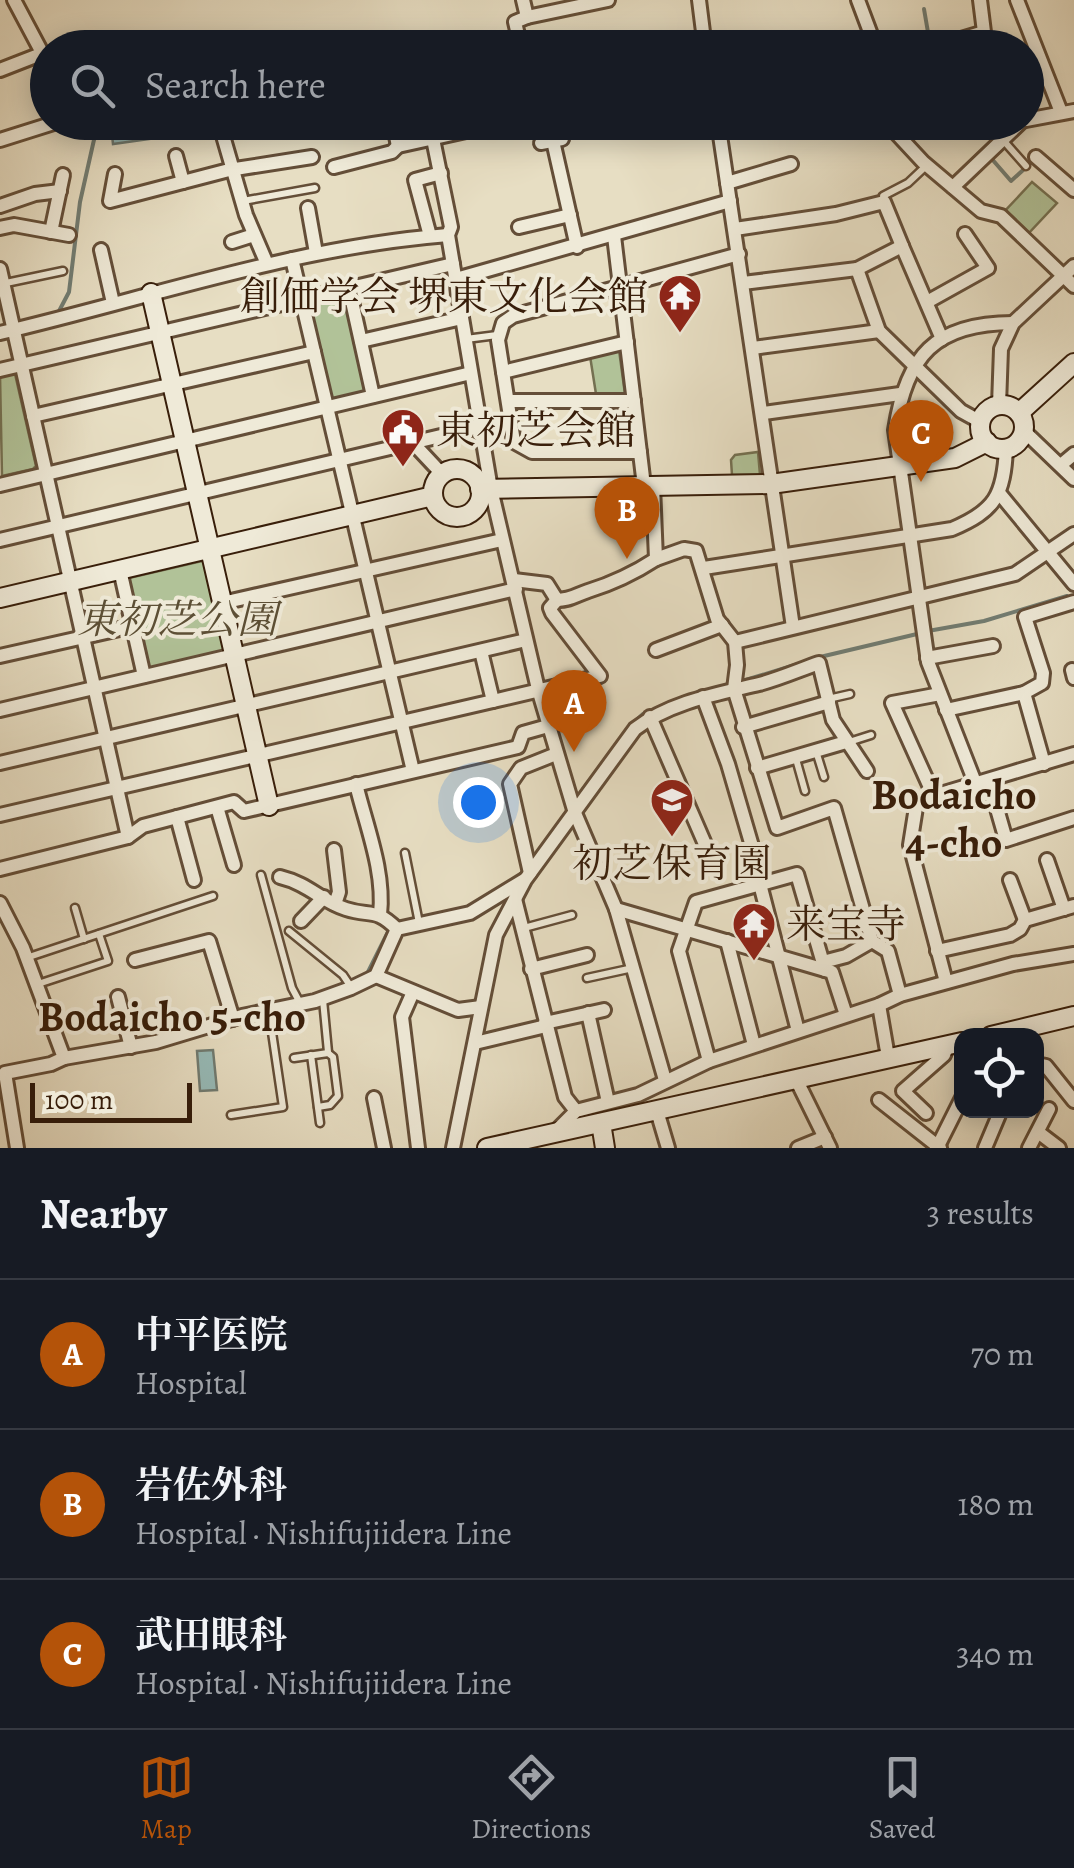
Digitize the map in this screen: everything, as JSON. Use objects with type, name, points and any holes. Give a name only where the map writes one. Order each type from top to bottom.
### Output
[{"type":"main road","points":[[152,294],[269,806]]},
{"type":"main road","points":[[1021,422],[1006,406],[999,406],[986,412],[981,431],[987,442],[1006,448],[1018,442],[1021,422],[1074,363]]},
{"type":"main road","points":[[485,489],[478,504],[460,516],[440,510],[433,496],[437,480],[450,470],[466,471],[485,489],[771,484],[955,458],[987,442]]},
{"type":"main road","points":[[0,598],[433,496]]},
{"type":"main road","points":[[1025,1028],[1074,1016]]},
{"type":"main road","points":[[487,1148],[954,1043]]},
{"type":"main road","points":[[600,1123],[605,1148]]},
{"type":"street","points":[[14,0],[30,31]]},
{"type":"street","points":[[523,0],[526,17]]},
{"type":"street","points":[[517,30],[515,22],[526,17],[608,0]]},
{"type":"street","points":[[699,0],[703,30]]},
{"type":"street","points":[[858,0],[869,30]]},
{"type":"street","points":[[980,0],[984,30]]},
{"type":"street","points":[[1017,0],[1026,30]]},
{"type":"street","points":[[0,70],[30,62]]},
{"type":"street","points":[[1044,70],[1068,111]]},
{"type":"street","points":[[0,140],[30,131]]},
{"type":"street","points":[[225,140],[242,201],[268,264]]},
{"type":"street","points":[[397,140],[398,146]]},
{"type":"street","points":[[334,167],[428,140]]},
{"type":"street","points":[[433,140],[451,227],[448,235],[485,489],[515,584],[556,754],[575,813],[616,909],[665,1080]]},
{"type":"street","points":[[721,140],[764,414],[792,627]]},
{"type":"street","points":[[904,140],[981,211],[1001,216],[1068,270],[1074,286]]},
{"type":"street","points":[[552,141],[577,247]]},
{"type":"street","points":[[953,187],[1000,141]]},
{"type":"street","points":[[176,156],[182,182]]},
{"type":"street","points":[[110,180],[110,201],[148,186],[312,157]]},
{"type":"street","points":[[1031,161],[1074,190]]},
{"type":"street","points":[[727,182],[791,164]]},
{"type":"street","points":[[430,236],[415,180],[442,173]]},
{"type":"street","points":[[51,232],[64,175]]},
{"type":"street","points":[[0,206],[60,191]]},
{"type":"street","points":[[456,279],[730,201]]},
{"type":"street","points":[[736,229],[836,214],[884,202],[942,339]]},
{"type":"street","points":[[308,208],[316,254]]},
{"type":"street","points":[[519,227],[570,214]]},
{"type":"street","points":[[0,228],[14,225],[69,235]]},
{"type":"street","points":[[927,302],[988,268],[965,234]]},
{"type":"street","points":[[232,242],[254,235]]},
{"type":"street","points":[[7,331],[268,264],[448,235]]},
{"type":"street","points":[[614,236],[656,559]]},
{"type":"street","points":[[743,283],[857,268],[902,246]]},
{"type":"street","points":[[101,250],[113,303]]},
{"type":"street","points":[[640,452],[532,452],[514,442],[498,335],[503,323],[513,316],[739,254]]},
{"type":"street","points":[[292,259],[413,771]]},
{"type":"street","points":[[0,370],[453,264]]},
{"type":"street","points":[[857,268],[879,331],[960,411],[981,422]]},
{"type":"street","points":[[999,406],[1000,348],[1013,323],[1068,270]]},
{"type":"street","points":[[2,276],[7,331],[22,364],[128,837]]},
{"type":"street","points":[[348,288],[373,396]]},
{"type":"street","points":[[361,342],[462,318]]},
{"type":"street","points":[[1013,323],[990,323],[942,339],[914,365],[900,394],[895,430],[927,658],[946,710],[1006,840],[1074,818]]},
{"type":"street","points":[[753,348],[879,331]]},
{"type":"street","points":[[503,372],[627,342]]},
{"type":"street","points":[[33,416],[314,352]]},
{"type":"street","points":[[0,485],[471,373]]},
{"type":"street","points":[[764,414],[900,394]]},
{"type":"street","points":[[508,401],[634,401]]},
{"type":"street","points":[[1021,422],[1074,479]]},
{"type":"street","points":[[0,540],[479,428]]},
{"type":"street","points":[[413,443],[442,474]]},
{"type":"street","points":[[704,568],[952,529],[978,518],[1000,494],[1006,448]]},
{"type":"street","points":[[1062,464],[1074,454]]},
{"type":"street","points":[[1000,494],[1074,584]]},
{"type":"street","points":[[736,642],[1015,574],[1074,534]]},
{"type":"street","points":[[222,603],[502,540]]},
{"type":"street","points":[[0,815],[600,676],[550,608],[557,600],[572,600],[584,592],[628,578],[656,559],[684,548],[696,551],[717,619],[736,642],[734,689],[777,828],[834,808],[872,941],[888,950],[900,994]]},
{"type":"street","points":[[120,570],[144,676]]},
{"type":"street","points":[[0,710],[378,622],[515,584],[547,584],[557,600]]},
{"type":"street","points":[[946,710],[1024,693],[1042,682],[1043,673],[1025,616],[1074,602]]},
{"type":"street","points":[[656,650],[722,625]]},
{"type":"street","points":[[0,656],[132,626]]},
{"type":"street","points":[[0,763],[526,640]]},
{"type":"street","points":[[927,658],[993,646]]},
{"type":"street","points":[[481,651],[493,701]]},
{"type":"street","points":[[453,1148],[496,935],[528,876],[635,729],[650,717],[818,663],[833,720],[867,770]]},
{"type":"street","points":[[1024,693],[1044,764]]},
{"type":"street","points":[[934,796],[892,703],[940,694]]},
{"type":"street","points":[[703,698],[728,764],[754,853]]},
{"type":"street","points":[[743,727],[828,701]]},
{"type":"street","points":[[650,717],[708,851]]},
{"type":"street","points":[[0,869],[128,837],[143,826],[234,802],[244,811],[518,747],[524,734],[548,726]]},
{"type":"street","points":[[758,768],[846,742]]},
{"type":"street","points":[[528,876],[510,784],[522,768],[556,754]]},
{"type":"street","points":[[946,982],[910,845],[917,801],[1074,754]]},
{"type":"street","points":[[356,784],[370,834],[382,901],[380,915]]},
{"type":"street","points":[[217,807],[234,865]]},
{"type":"street","points":[[177,817],[194,880]]},
{"type":"street","points":[[301,921],[339,892],[334,850]]},
{"type":"street","points":[[937,951],[1010,935],[1025,920],[1069,908],[1048,860]]},
{"type":"street","points":[[709,1061],[679,950],[696,902],[797,874],[824,966]]},
{"type":"street","points":[[280,876],[302,882],[348,910],[380,915],[397,929]]},
{"type":"street","points":[[397,929],[470,913],[528,876]]},
{"type":"street","points":[[1010,880],[1025,920]]},
{"type":"street","points":[[760,884],[798,1031]]},
{"type":"street","points":[[514,899],[565,1097],[576,1111]]},
{"type":"street","points":[[0,903],[27,958],[64,1058]]},
{"type":"street","points":[[616,909],[824,966],[835,978],[846,1014]]},
{"type":"street","points":[[17,1148],[5,1073],[156,1042],[322,999],[376,976],[397,929]]},
{"type":"street","points":[[135,960],[209,941],[234,1019]]},
{"type":"street","points":[[727,941],[754,1045]]},
{"type":"street","points":[[824,966],[872,941]]},
{"type":"street","points":[[554,1133],[576,1111],[638,1094],[709,1061],[879,1006],[900,994],[1013,964],[1074,954]]},
{"type":"street","points":[[531,969],[587,955]]},
{"type":"street","points":[[376,976],[458,1010],[480,1007]]},
{"type":"street","points":[[413,992],[402,1017],[418,1148]]},
{"type":"street","points":[[118,996],[130,1047]]},
{"type":"street","points":[[879,1006],[888,1056]]},
{"type":"street","points":[[474,1043],[604,1010]]},
{"type":"street","points":[[588,1014],[608,1102]]},
{"type":"street","points":[[926,1113],[903,1090],[954,1044]]},
{"type":"street","points":[[1044,1066],[1074,1101]]},
{"type":"street","points":[[796,1078],[827,1143],[798,1148]]},
{"type":"street","points":[[374,1098],[384,1148]]},
{"type":"street","points":[[878,1100],[939,1147],[954,1115]]},
{"type":"street","points":[[1030,1148],[1049,1109]]},
{"type":"street","points":[[657,1111],[668,1148]]},
{"type":"street","points":[[985,1148],[998,1118]]},
{"type":"street","points":[[1038,1132],[1059,1148]]},
{"type":"lane","points":[[1000,141],[1031,161]]},
{"type":"lane","points":[[884,202],[883,196],[908,183],[927,165]]},
{"type":"lane","points":[[242,201],[315,188]]},
{"type":"lane","points":[[2,276],[63,271]]},
{"type":"lane","points":[[466,339],[498,335]]},
{"type":"lane","points":[[828,701],[850,694]]},
{"type":"lane","points":[[846,742],[871,735]]},
{"type":"lane","points":[[816,751],[824,778]]},
{"type":"lane","points":[[795,757],[805,792]]},
{"type":"lane","points":[[405,853],[419,924]]},
{"type":"lane","points":[[261,875],[292,988],[300,1004]]},
{"type":"lane","points":[[27,958],[213,896]]},
{"type":"lane","points":[[74,908],[84,939]]},
{"type":"lane","points":[[521,928],[572,915]]},
{"type":"lane","points":[[289,931],[343,975],[351,988]]},
{"type":"lane","points":[[37,984],[108,960],[99,934]]},
{"type":"lane","points":[[587,978],[632,968]]},
{"type":"lane","points":[[318,1108],[330,1106],[338,1096],[322,999]]},
{"type":"lane","points":[[231,1115],[283,1107],[269,1010]]},
{"type":"lane","points":[[294,1058],[328,1053]]},
{"type":"lane","points":[[311,1056],[320,1123]]},
{"type":"green space","points":[[1032,182],[1057,203],[1027,235],[1003,213]]},
{"type":"green space","points":[[345,297],[366,388],[364,392],[334,399],[330,396],[308,306],[310,302]]},
{"type":"green space","points":[[619,350],[625,394],[596,394],[590,356]]},
{"type":"green space","points":[[15,374],[36,466],[2,476],[0,375]]},
{"type":"green space","points":[[758,452],[760,475],[732,475],[731,460],[735,455]]},
{"type":"green space","name":"東初芝公園","points":[[202,561],[207,564],[227,648],[224,653],[149,671],[127,583],[129,578]]},
{"type":"water","points":[[213,1050],[217,1090],[200,1091],[197,1051]]},
{"type":"waterway","points":[[924,9],[928,30]]},
{"type":"waterway","points":[[58,313],[69,292],[80,202],[94,140]]},
{"type":"waterway","points":[[991,158],[1011,181],[1033,161]]},
{"type":"waterway","points":[[928,631],[984,621],[1067,596]]},
{"type":"waterway","points":[[820,657],[917,634]]},
{"type":"waterway","points":[[739,682],[811,660]]},
{"type":"waterway","points":[[629,727],[643,714],[663,706]]},
{"type":"waterway","points":[[576,799],[609,754]]},
{"type":"waterway","points":[[367,974],[389,930]]},
{"type":"place","name":"創価学会 堺東文化会館","points":[[680,334]]},
{"type":"place","name":"東初芝会館","points":[[403,468]]},
{"type":"place","name":"武田眼科","points":[[921,482]]},
{"type":"place","name":"岩佐外科","points":[[627,559]]},
{"type":"place","name":"中平医院","points":[[574,752]]},
{"type":"place","name":"初芝保育園","points":[[672,838]]},
{"type":"place","name":"来宝寺","points":[[754,962]]},
{"type":"district","name":"Bodaicho 4-cho","points":[[954,818]]},
{"type":"district","name":"Bodaicho 5-cho","points":[[172,1016]]}]
